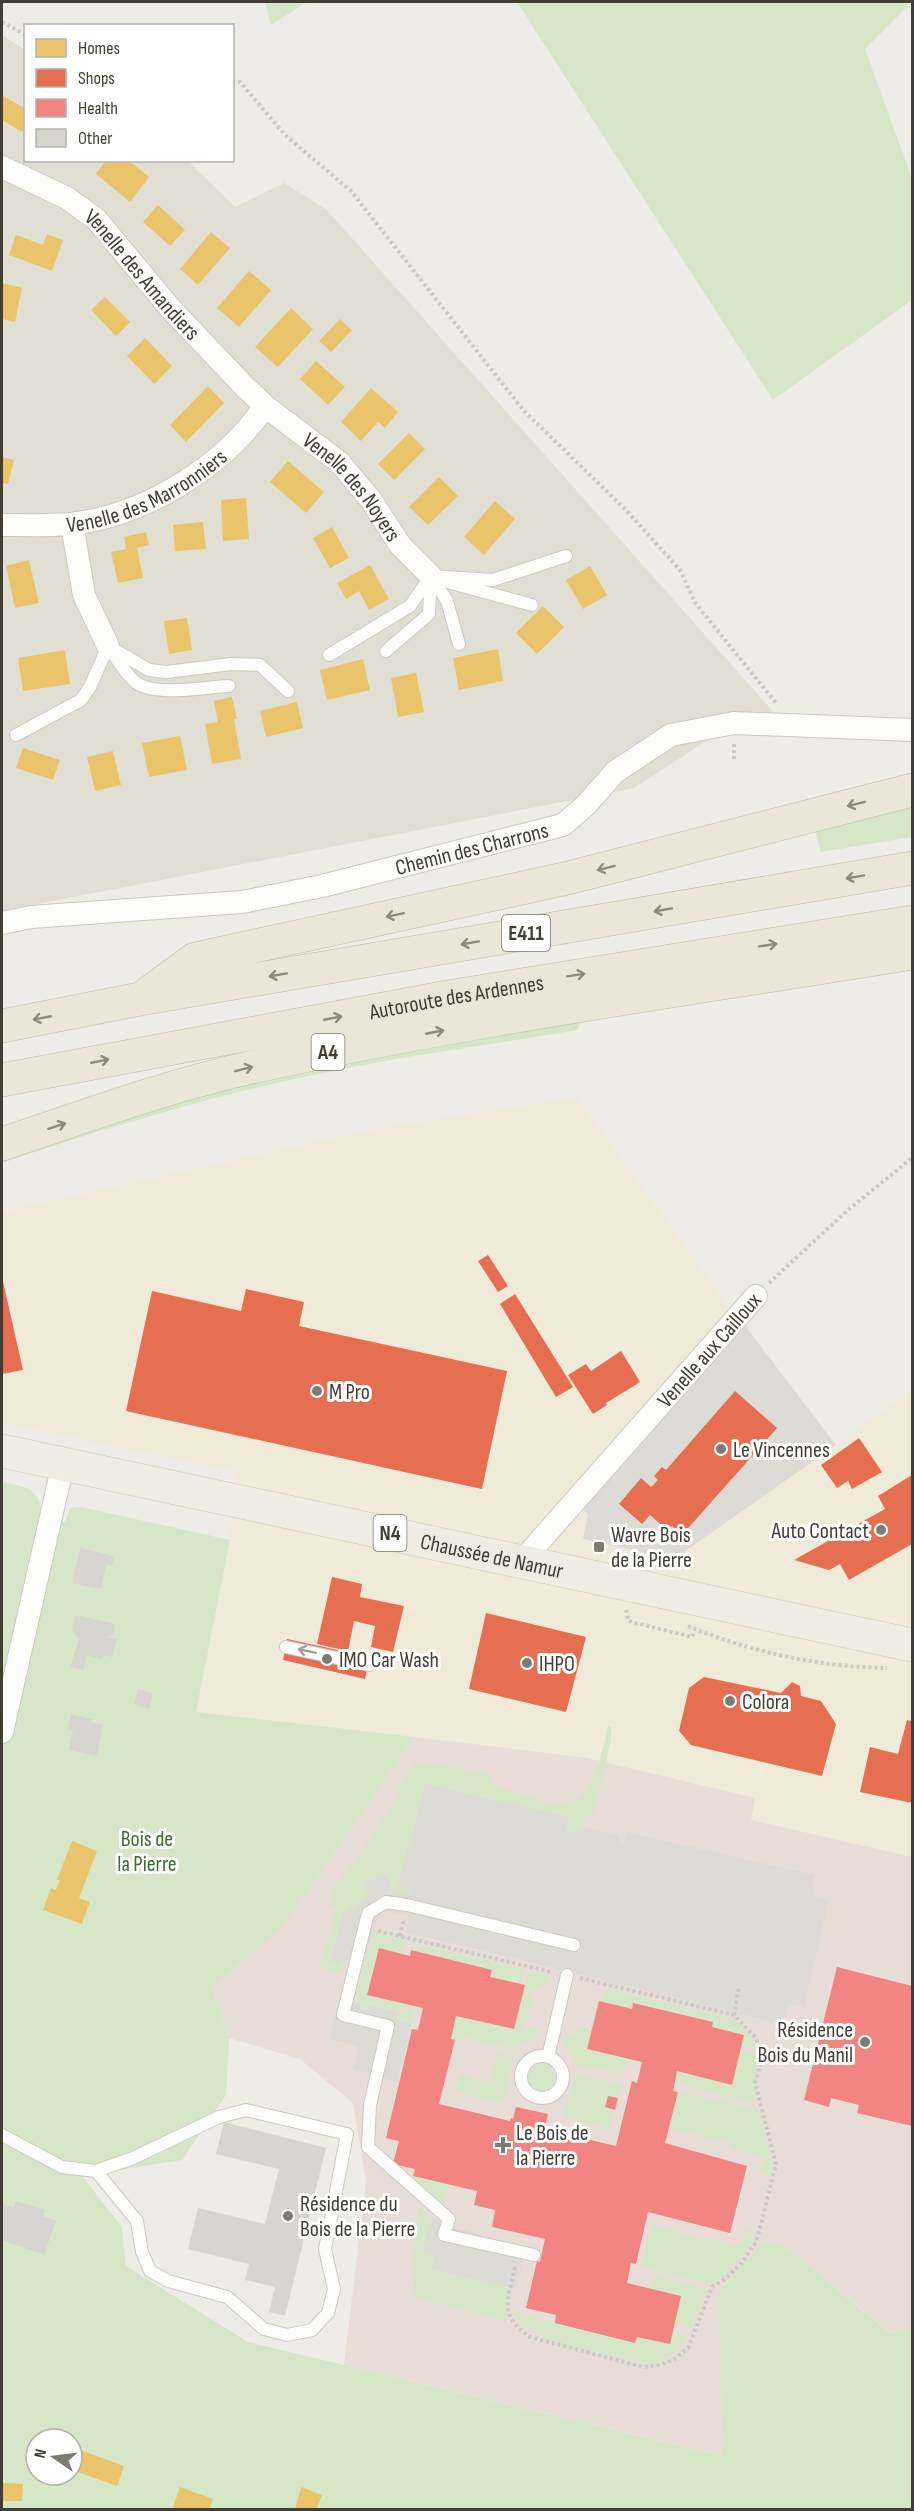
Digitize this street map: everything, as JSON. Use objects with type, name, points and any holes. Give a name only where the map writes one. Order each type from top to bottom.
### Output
[{"type":"highway","points":[[140,999],[195,959],[568,878],[912,790]]},
{"type":"highway","name":"E411","points":[[2,1026],[140,999],[912,868]]},
{"type":"highway","name":"Autoroute des Ardennes","points":[[2,1080],[448,997],[912,922]]},
{"type":"highway","points":[[448,997],[526,1006],[912,944]]},
{"type":"highway","name":"A4","points":[[2,1144],[160,1091],[246,1068],[481,1024],[912,953]]},
{"type":"main road","name":"Chaussée de Namur","points":[[2,1451],[912,1645]]},
{"type":"street","name":"Venelle des Amandiers","points":[[4,175],[67,198],[96,219],[170,308],[265,406]]},
{"type":"street","name":"Venelle des Marronniers","points":[[2,525],[72,524],[118,513],[172,490],[223,455],[241,438],[265,406]]},
{"type":"street","name":"Venelle des Noyers","points":[[265,406],[339,462],[371,500],[400,545],[431,576]]},
{"type":"street","points":[[72,524],[84,595],[108,646]]},
{"type":"street","name":"Chemin des Charrons","points":[[2,923],[31,917],[242,902],[334,884],[563,825],[586,805],[615,772],[671,735],[734,723],[912,730]]},
{"type":"street","name":"Venelle aux Cailloux","points":[[522,1561],[756,1296]]},
{"type":"street","points":[[2,1732],[63,1464]]},
{"type":"lane","points":[[431,576],[493,579],[566,556]]},
{"type":"lane","points":[[431,576],[460,587],[532,606]]},
{"type":"lane","points":[[431,576],[447,601],[459,644]]},
{"type":"lane","points":[[386,651],[429,614],[431,576]]},
{"type":"lane","points":[[329,655],[410,606],[431,576]]},
{"type":"lane","points":[[108,646],[133,680],[145,688],[171,690],[229,686]]},
{"type":"lane","points":[[108,646],[149,670],[166,672],[231,664],[260,665],[288,691]]},
{"type":"lane","points":[[16,735],[81,700],[90,687],[108,646]]},
{"type":"lane","points":[[286,1647],[369,1665]]},
{"type":"lane","points":[[534,2255],[444,2235],[448,2218],[368,2147],[370,2105],[388,2026],[343,2015],[368,1913],[386,1902],[574,1945]]},
{"type":"lane","points":[[548,2057],[567,1975]]},
{"type":"lane","points":[[2,2135],[62,2167],[96,2171],[133,2158],[219,2117],[246,2110],[347,2134],[325,2249],[334,2289],[328,2313],[312,2330],[287,2334],[264,2329],[227,2297],[168,2282],[150,2271],[142,2252],[137,2221],[96,2171]]},
{"type":"path","points":[[2,22],[24,34]]},
{"type":"path","points":[[234,81],[240,82],[285,135],[351,191],[524,411],[626,510],[680,570],[696,604],[794,725]]},
{"type":"path","name":"Venelle aux Cailloux","points":[[756,1296],[848,1210],[912,1158]]},
{"type":"path","points":[[626,1609],[628,1621],[692,1637],[697,1623],[714,1629]]},
{"type":"path","points":[[690,1627],[733,1644],[832,1665],[881,1668]]},
{"type":"path","points":[[364,1928],[734,2015],[756,2038],[761,2062],[755,2083],[776,2164],[756,2242],[742,2263],[725,2279],[712,2287],[688,2348],[673,2360],[643,2367],[530,2337],[517,2328],[509,2318],[508,2298],[519,2252]]},
{"type":"path","points":[[734,2015],[740,1986]]},
{"type":"shaded area","points":[[2,35],[24,49],[24,162],[189,162],[235,207],[284,183],[327,210],[778,717],[734,723],[634,788],[2,911]]},
{"type":"shaded area","points":[[577,1098],[734,1314],[836,1445],[912,1391],[912,1857],[751,1820],[754,1798],[587,1758],[196,1712],[230,1540],[235,1471],[2,1423],[2,1212],[375,1129]]},
{"type":"shaded area","points":[[743,1323],[836,1445],[674,1559],[583,1539],[588,1515],[583,1508]],"holes":[[[735,1392],[776,1428],[682,1535],[672,1526],[668,1531],[650,1515],[641,1524],[619,1504],[641,1478],[651,1487]]]},
{"type":"shaded area","points":[[415,1737],[587,1758],[755,1798],[751,1820],[912,1857],[912,2327],[891,2333],[786,2247],[718,2293],[724,2456],[344,2365],[366,2181],[353,2103],[300,2059],[229,2038],[212,1988],[284,1925]]},
{"type":"shaded area","points":[[425,1784],[569,1817],[566,1832],[573,1833],[584,1827],[617,1836],[623,1845],[626,1832],[814,1875],[812,1893],[816,1897],[829,1900],[804,2006],[789,2004],[783,2024],[406,1932],[410,1916],[388,1911],[377,1919],[364,1963],[345,1959],[330,1964],[342,1914],[369,1898],[364,1882],[386,1874],[392,1891],[407,1893],[413,1890],[398,1885]]},
{"type":"shaded area","points":[[339,2000],[358,2003],[365,2011],[367,2005],[398,2012],[397,2020],[412,2023],[397,2082],[354,2069],[359,2046],[330,2039]]},
{"type":"shaded area","points":[[432,2217],[444,2224],[525,2249],[516,2289],[431,2269],[435,2256],[422,2252]]},
{"type":"green space","points":[[265,2],[307,2],[271,25]]},
{"type":"green space","points":[[517,2],[912,2],[865,49],[912,179],[912,300],[773,400]]},
{"type":"green space","points":[[912,804],[912,837],[821,852],[815,830]]},
{"type":"green space","points":[[580,1022],[578,1030],[379,1062],[234,1093],[117,1126],[2,1163],[2,1152],[100,1120],[314,1068]]},
{"type":"green space","name":"Bois de la Pierre","points":[[2,1482],[31,1491],[39,1500],[42,1518],[65,1522],[70,1508],[81,1507],[230,1540],[196,1712],[415,1737],[284,1925],[212,1988],[229,2038],[226,2095],[182,2160],[82,2176],[122,2227],[126,2266],[248,2342],[723,2456],[718,2293],[764,2242],[786,2247],[890,2333],[912,2327],[912,2509],[2,2510]]},
{"type":"green space","points":[[608,1726],[611,1727],[611,1740],[593,1814],[586,1816],[580,1830],[566,1832],[569,1817],[398,1885],[413,1889],[411,1892],[392,1891],[369,1898],[342,1914],[330,1963],[345,1959],[341,1973],[320,1968],[337,1907],[329,1905],[331,1889],[352,1865],[397,1798],[400,1783],[417,1761],[491,1775],[493,1785],[561,1804],[573,1801],[582,1795],[589,1785],[599,1762]]},
{"type":"green space","points":[[373,1933],[406,1941],[403,1954],[379,1949],[367,1995],[416,2006],[412,2023],[397,2020],[398,2012],[367,2006],[366,2011],[358,2003],[357,1994]]},
{"type":"green space","points":[[417,1944],[524,1969],[520,1984],[490,1977],[491,1969],[415,1951]]},
{"type":"green space","points":[[529,1971],[551,1976],[549,1981],[529,1993],[535,2003],[526,2009],[531,2017],[522,2025],[526,2032],[537,2026],[535,2040],[518,2045],[515,2050],[462,2037],[461,2042],[451,2039],[456,2016],[514,2029]]},
{"type":"green space","points":[[606,1989],[730,2018],[746,2030],[755,2049],[741,2046],[744,2035],[712,2027],[713,2022],[634,2003],[632,2009],[602,2002]]},
{"type":"green space","points":[[584,2028],[591,2031],[587,2048],[627,2058],[623,2074],[577,2065],[572,2054],[564,2048],[566,2037]]},
{"type":"green space","points":[[740,2052],[758,2056],[753,2081],[756,2103],[675,2082],[677,2071],[732,2084]]},
{"type":"green space","points":[[497,2053],[514,2057],[503,2103],[456,2092],[460,2075],[490,2083]]},
{"type":"green space","points":[[541,2064],[550,2068],[554,2077],[550,2086],[541,2090],[532,2086],[528,2077],[532,2068]]},
{"type":"green space","points":[[575,2074],[621,2085],[618,2098],[608,2096],[605,2107],[615,2110],[610,2128],[564,2117]]},
{"type":"green space","points":[[678,2092],[758,2110],[771,2159],[770,2175],[760,2173],[763,2156],[730,2148],[731,2143],[669,2128]]},
{"type":"green space","points":[[417,2175],[449,2183],[444,2202],[440,2202],[415,2183]]},
{"type":"green space","points":[[419,2206],[432,2217],[422,2252],[435,2256],[432,2269],[506,2287],[506,2321],[415,2298],[413,2265]]},
{"type":"green space","points":[[651,2225],[707,2241],[709,2238],[742,2246],[747,2229],[756,2231],[733,2269],[719,2280],[705,2282],[641,2266]]},
{"type":"green space","points":[[653,2276],[707,2289],[691,2328],[674,2324],[681,2296],[650,2288]]},
{"type":"green space","points":[[512,2310],[635,2343],[637,2337],[669,2344],[672,2332],[688,2336],[680,2348],[670,2356],[646,2363],[570,2347],[549,2340],[518,2322]]},
{"type":"building: Homes","points":[[2,95],[24,108],[22,132],[2,120]]},
{"type":"building: Homes","points":[[105,162],[130,162],[149,177],[130,202],[96,174]]},
{"type":"building: Homes","points":[[158,205],[185,230],[170,246],[143,222]]},
{"type":"building: Homes","points":[[211,232],[230,248],[198,285],[180,269]]},
{"type":"building: Homes","points":[[47,234],[63,240],[52,271],[9,255],[16,235],[43,245]]},
{"type":"building: Homes","points":[[249,271],[271,290],[239,327],[217,308]]},
{"type":"building: Homes","points":[[2,283],[22,288],[15,322],[2,319]]},
{"type":"building: Homes","points":[[105,297],[130,322],[116,336],[91,310]]},
{"type":"building: Homes","points":[[291,308],[313,329],[278,367],[255,347]]},
{"type":"building: Homes","points":[[340,319],[352,330],[331,352],[319,341]]},
{"type":"building: Homes","points":[[145,338],[172,366],[154,384],[127,356]]},
{"type":"building: Homes","points":[[316,361],[345,387],[328,405],[300,379]]},
{"type":"building: Homes","points":[[208,386],[224,403],[186,442],[170,425]]},
{"type":"building: Homes","points":[[371,388],[398,412],[385,428],[378,422],[361,441],[341,422]]},
{"type":"building: Homes","points":[[409,433],[425,449],[394,480],[378,464]]},
{"type":"building: Homes","points":[[2,457],[14,460],[8,484],[2,483]]},
{"type":"building: Homes","points":[[288,461],[324,492],[306,513],[270,482]]},
{"type":"building: Homes","points":[[439,477],[458,496],[428,525],[409,507]]},
{"type":"building: Homes","points":[[246,498],[249,539],[223,541],[221,500]]},
{"type":"building: Homes","points":[[495,501],[515,519],[484,555],[464,537]]},
{"type":"building: Homes","points":[[203,522],[206,549],[175,551],[173,525]]},
{"type":"building: Homes","points":[[332,527],[349,558],[330,568],[313,538]]},
{"type":"building: Homes","points":[[146,532],[149,545],[137,548],[143,578],[118,583],[111,552],[126,549],[124,537]]},
{"type":"building: Homes","points":[[29,560],[39,603],[15,608],[6,566]]},
{"type":"building: Homes","points":[[370,565],[389,599],[369,610],[359,591],[346,599],[337,583]]},
{"type":"building: Homes","points":[[590,566],[607,595],[583,609],[566,580]]},
{"type":"building: Homes","points":[[543,606],[564,627],[537,654],[516,633]]},
{"type":"building: Homes","points":[[187,618],[192,650],[169,654],[164,621]]},
{"type":"building: Homes","points":[[498,649],[503,681],[459,690],[453,658]]},
{"type":"building: Homes","points":[[65,650],[70,684],[23,691],[18,658]]},
{"type":"building: Homes","points":[[363,659],[370,690],[327,700],[320,670]]},
{"type":"building: Homes","points":[[416,673],[424,712],[398,717],[391,678]]},
{"type":"building: Homes","points":[[232,697],[241,759],[212,764],[205,724],[218,722],[214,701]]},
{"type":"building: Homes","points":[[297,702],[303,728],[266,737],[260,711]]},
{"type":"building: Homes","points":[[180,736],[187,770],[149,777],[142,743]]},
{"type":"building: Homes","points":[[23,748],[60,760],[53,780],[16,768]]},
{"type":"building: Homes","points":[[113,751],[121,785],[95,791],[87,757]]},
{"type":"building: Homes","points":[[72,1841],[97,1851],[79,1898],[90,1902],[82,1924],[43,1910],[51,1888],[56,1890],[60,1880],[57,1880]]},
{"type":"building: Homes","points":[[84,2451],[124,2466],[117,2486],[84,2474]]},
{"type":"building: Homes","points":[[2,2483],[23,2484],[22,2501],[2,2501]]},
{"type":"building: Homes","points":[[180,2487],[213,2499],[209,2510],[172,2510]]},
{"type":"building: Homes","points":[[301,2487],[322,2495],[316,2510],[295,2510]]},
{"type":"building: Shops","points":[[488,1255],[508,1286],[498,1292],[478,1261]]},
{"type":"building: Shops","points":[[2,1277],[23,1370],[2,1374]]},
{"type":"building: Shops","name":"M Pro","points":[[246,1289],[304,1302],[299,1326],[507,1371],[482,1489],[126,1411],[152,1291],[241,1311]]},
{"type":"building: Shops","points":[[515,1294],[573,1387],[556,1397],[500,1304]]},
{"type":"building: Shops","points":[[621,1351],[640,1382],[593,1414],[568,1375],[586,1364],[591,1371]]},
{"type":"building: Shops","name":"Le Vincennes","points":[[735,1391],[777,1428],[682,1535],[672,1526],[668,1531],[650,1515],[642,1524],[619,1504],[641,1478],[651,1487],[658,1480],[654,1476],[662,1467],[666,1470]]},
{"type":"building: Shops","points":[[859,1438],[882,1472],[852,1489],[848,1481],[837,1488],[821,1465]]},
{"type":"building: Shops","name":"Auto Contact","points":[[912,1475],[912,1544],[849,1580],[840,1564],[829,1570],[794,1560],[885,1509],[878,1496]]},
{"type":"building: Shops","points":[[332,1577],[362,1584],[360,1597],[404,1606],[393,1652],[371,1647],[375,1626],[354,1621],[348,1651],[317,1644]]},
{"type":"building: Shops","name":"IHPO","points":[[486,1613],[586,1637],[566,1712],[469,1689]]},
{"type":"building: Shops","name":"IMO Car Wash","points":[[287,1639],[370,1657],[365,1679],[283,1660]]},
{"type":"building: Shops","points":[[704,1677],[781,1693],[792,1682],[800,1686],[801,1696],[821,1701],[836,1724],[822,1776],[691,1745],[679,1731],[689,1688]]},
{"type":"building: Shops","points":[[907,1720],[912,1721],[912,1803],[860,1792],[870,1747],[898,1754]]},
{"type":"building: Health","name":"Le Bois de la Pierre","points":[[379,1948],[410,1956],[411,1950],[492,1970],[490,1977],[525,1985],[514,2029],[456,2016],[451,2039],[455,2040],[439,2104],[510,2121],[511,2118],[513,2119],[516,2107],[548,2114],[545,2126],[549,2127],[548,2130],[616,2146],[632,2081],[637,2083],[642,2062],[587,2049],[599,2001],[632,2009],[633,2003],[713,2022],[712,2027],[744,2035],[732,2085],[677,2071],[673,2091],[678,2092],[665,2143],[747,2166],[730,2233],[648,2212],[636,2264],[631,2263],[627,2283],[681,2296],[670,2344],[637,2337],[635,2343],[555,2323],[556,2315],[526,2308],[537,2261],[540,2262],[545,2239],[492,2227],[495,2210],[474,2205],[477,2191],[413,2176],[415,2169],[393,2164],[399,2141],[386,2138],[412,2029],[418,2030],[423,2008],[367,1995]]},
{"type":"building: Health","name":"Résidence Bois du Manil","points":[[837,1967],[912,1986],[912,2126],[857,2113],[859,2105],[831,2098],[829,2107],[804,2100]]},
{"type":"building: Health","points":[[608,2096],[618,2098],[615,2110],[605,2107]]},
{"type":"building: Other","points":[[80,1548],[114,1556],[112,1566],[106,1565],[101,1589],[72,1583]]},
{"type":"building: Other","points":[[76,1615],[115,1624],[113,1635],[108,1637],[117,1639],[112,1657],[103,1655],[103,1659],[86,1655],[83,1670],[70,1667],[79,1639],[72,1630]]},
{"type":"building: Other","points":[[138,1689],[153,1694],[149,1709],[134,1704]]},
{"type":"building: Other","points":[[71,1714],[92,1719],[91,1722],[103,1725],[97,1756],[69,1750],[73,1731],[68,1729]]},
{"type":"building: Other","name":"Résidence du Bois de la Pierre","points":[[224,2122],[326,2148],[285,2316],[269,2312],[275,2287],[245,2280],[249,2264],[188,2249],[198,2208],[265,2224],[279,2169],[216,2154]]},
{"type":"building: Other","points":[[16,2201],[45,2210],[43,2216],[56,2221],[44,2255],[2,2240],[2,2203],[14,2208]]},
{"type":"place","name":"M Pro","points":[[317,1391]]},
{"type":"place","name":"Le Vincennes","points":[[721,1449]]},
{"type":"place","name":"Auto Contact","points":[[881,1530]]},
{"type":"place","name":"Wavre Bois de la Pierre","points":[[599,1547]]},
{"type":"place","name":"IMO Car Wash","points":[[327,1659]]},
{"type":"place","name":"IHPO","points":[[527,1663]]},
{"type":"place","name":"Colora","points":[[730,1701]]},
{"type":"place","name":"Résidence Bois du Manil","points":[[865,2042]]},
{"type":"place","name":"Le Bois de la Pierre","points":[[503,2145]]},
{"type":"place","name":"Résidence du Bois de la Pierre","points":[[288,2216]]}]
